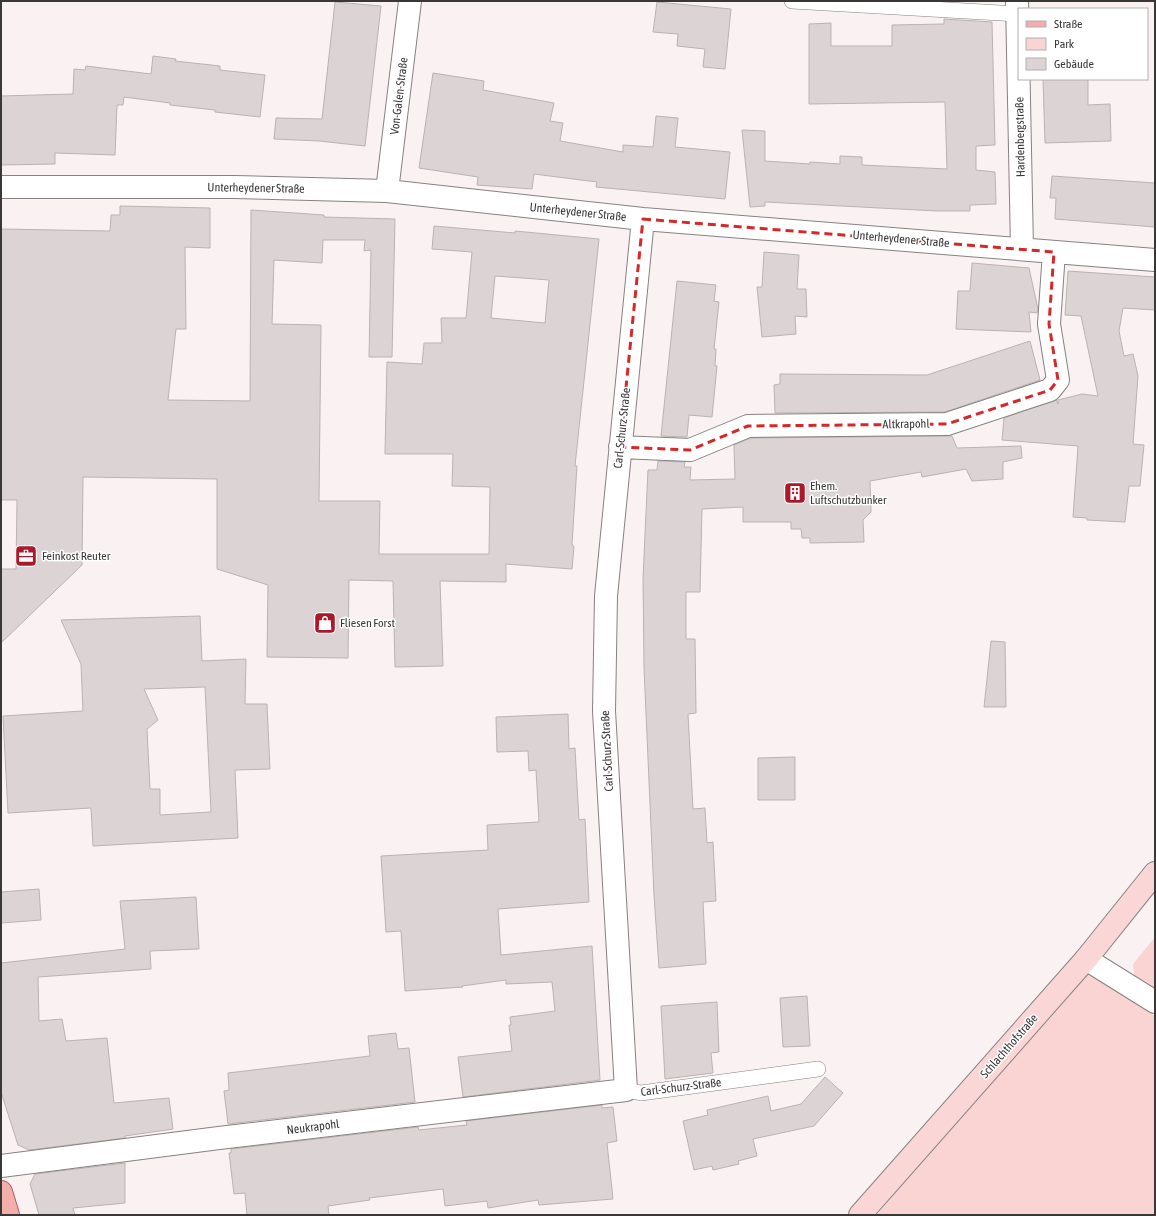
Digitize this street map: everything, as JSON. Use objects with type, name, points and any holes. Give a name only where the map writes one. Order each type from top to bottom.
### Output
[{"type":"main road","name":"Schlachthofstraße","points":[[860,1215],[1086,959],[1155,873]]},
{"type":"main road","points":[[1,1192],[8,1215]]},
{"type":"street","name":"Von-Galen-Straße","points":[[387,191],[410,1]]},
{"type":"street","name":"Hardenbergstraße","points":[[1019,80],[1022,249]]},
{"type":"street","name":"Unterheydener Straße","points":[[1,187],[234,186],[387,191],[643,219],[1155,260]]},
{"type":"street","name":"Carl-Schurz-Straße","points":[[626,1090],[604,712],[606,596],[643,219]]},
{"type":"street","name":"Altkrapohl","points":[[620,447],[690,450],[748,426],[948,424],[1050,390],[1058,380],[1049,324],[1054,252]]},
{"type":"street","points":[[1086,959],[1155,1002]]},
{"type":"street","name":"Neukrapohl","points":[[1,1166],[219,1138],[626,1090]]},
{"type":"lane","points":[[792,1],[1018,7]]},
{"type":"lane","name":"Carl-Schurz-Straße","points":[[626,1090],[641,1093],[818,1069]]},
{"type":"highlighted area","points":[[643,219],[1054,252],[1049,324],[1058,380],[1050,390],[947,424],[748,426],[690,450],[620,447]]},
{"type":"green space","points":[[1155,937],[1155,993],[1135,982],[1133,964]]},
{"type":"green space","points":[[1079,967],[1155,1016],[1155,1215],[877,1215]]},
{"type":"building","points":[[335,2],[381,6],[365,146],[319,141],[274,139],[276,118],[322,119]]},
{"type":"building","points":[[657,2],[731,9],[725,69],[703,67],[705,49],[677,46],[678,34],[653,32]]},
{"type":"building","points":[[944,19],[992,22],[995,145],[976,146],[976,170],[995,172],[996,204],[970,205],[970,211],[937,211],[765,202],[765,206],[750,207],[742,130],[765,131],[765,161],[840,164],[840,156],[862,157],[862,165],[947,169],[945,102],[809,104],[809,24],[831,23],[831,46],[892,46],[892,25],[944,24]]},
{"type":"building","points":[[153,56],[176,59],[175,61],[220,66],[220,70],[265,75],[260,117],[215,112],[215,110],[170,105],[170,103],[124,97],[123,105],[117,105],[115,155],[55,153],[55,164],[1,165],[1,96],[73,94],[74,69],[85,70],[86,66],[151,74]]},
{"type":"building","points":[[433,73],[484,81],[483,90],[554,103],[550,121],[563,123],[560,141],[623,152],[623,145],[653,147],[656,116],[678,118],[675,147],[730,152],[725,199],[596,187],[597,182],[534,174],[532,189],[477,185],[478,177],[419,168]]},
{"type":"building","points":[[1043,80],[1088,80],[1088,105],[1110,104],[1111,141],[1045,143]]},
{"type":"building","points":[[1052,176],[1155,183],[1155,227],[1055,219],[1056,198],[1050,198]]},
{"type":"building","points":[[120,206],[210,208],[210,248],[185,247],[186,329],[176,329],[168,400],[250,401],[251,210],[324,215],[324,217],[395,219],[392,357],[369,357],[371,250],[364,251],[365,240],[323,240],[322,263],[274,260],[272,324],[321,325],[319,501],[380,501],[379,554],[489,554],[490,487],[452,486],[453,454],[385,454],[387,362],[422,364],[424,343],[442,343],[441,318],[466,318],[472,252],[432,249],[434,226],[515,233],[515,231],[599,239],[575,466],[577,466],[572,544],[574,547],[572,569],[506,564],[506,582],[440,581],[443,666],[395,667],[393,581],[349,580],[348,658],[267,657],[268,585],[217,569],[217,479],[83,477],[82,565],[1,643],[1,569],[16,569],[17,500],[1,500],[1,229],[110,231],[111,215],[120,215]],"holes":[[[495,276],[549,280],[545,323],[491,318]]]},
{"type":"building","points":[[764,252],[799,255],[797,289],[806,289],[807,317],[795,316],[796,334],[762,337],[757,287],[762,287]]},
{"type":"building","points":[[972,263],[1029,268],[1038,309],[1037,313],[1029,312],[1031,332],[956,329],[958,291],[970,291]]},
{"type":"building","points":[[1068,271],[1155,277],[1155,310],[1123,308],[1119,331],[1124,356],[1133,354],[1138,376],[1133,444],[1144,445],[1140,486],[1129,486],[1125,522],[1087,520],[1087,518],[1073,517],[1078,446],[1002,440],[1004,418],[1056,400],[1058,404],[1058,400],[1082,394],[1098,396],[1081,316],[1065,315]]},
{"type":"building","points":[[677,281],[716,285],[714,301],[719,302],[714,349],[716,349],[715,366],[717,366],[712,417],[689,415],[687,437],[661,436]]},
{"type":"building","points":[[1030,341],[1040,380],[945,412],[775,413],[774,385],[780,384],[780,374],[927,375]]},
{"type":"building","points":[[952,436],[957,448],[1021,446],[1022,458],[1003,462],[1003,479],[972,481],[966,469],[922,477],[921,472],[870,481],[871,512],[863,520],[864,542],[810,543],[810,538],[802,538],[801,529],[791,529],[791,522],[743,522],[743,507],[702,509],[700,592],[686,592],[686,639],[695,639],[696,713],[688,714],[693,809],[705,808],[707,843],[713,842],[716,901],[703,902],[706,964],[659,968],[654,895],[644,668],[643,578],[648,470],[657,470],[658,461],[685,462],[684,467],[691,467],[690,480],[735,479],[734,445],[751,438]]},
{"type":"building","points":[[200,616],[202,661],[246,659],[245,704],[267,704],[270,769],[235,770],[238,838],[93,846],[91,808],[8,813],[3,716],[83,711],[81,664],[61,620]],"holes":[[[205,687],[211,812],[160,815],[160,789],[150,789],[147,729],[158,720],[144,689]]]},
{"type":"building","points":[[991,641],[1005,642],[1006,707],[984,707]]},
{"type":"building","points":[[568,714],[569,749],[575,748],[579,820],[585,819],[589,902],[498,909],[501,955],[592,946],[600,1080],[463,1097],[458,1057],[512,1051],[509,1025],[511,1025],[510,1017],[555,1011],[552,982],[506,984],[506,980],[462,986],[463,987],[405,991],[401,931],[386,932],[381,856],[488,850],[487,825],[539,822],[536,770],[529,771],[528,751],[497,752],[496,717]]},
{"type":"building","points":[[795,757],[795,800],[758,800],[758,758]]},
{"type":"building","points":[[39,889],[41,920],[1,923],[1,892]]},
{"type":"building","points":[[196,897],[199,949],[150,951],[151,969],[38,977],[39,1021],[62,1019],[66,1041],[107,1038],[114,1103],[169,1098],[173,1129],[125,1136],[125,1138],[29,1150],[18,1145],[1,1092],[1,963],[125,949],[120,901]]},
{"type":"building","points":[[807,996],[810,1046],[783,1047],[780,998]]},
{"type":"building","points":[[717,1002],[719,1052],[711,1053],[713,1073],[665,1079],[661,1006]]},
{"type":"building","points":[[396,1033],[398,1049],[409,1048],[415,1102],[228,1124],[224,1091],[229,1090],[228,1073],[370,1056],[368,1036]]},
{"type":"building","points":[[825,1077],[843,1093],[814,1126],[753,1139],[757,1156],[738,1161],[739,1164],[713,1170],[712,1166],[694,1170],[683,1121],[708,1115],[707,1110],[768,1096],[771,1111],[801,1104]]},
{"type":"building","points":[[602,1105],[602,1108],[613,1107],[617,1141],[607,1143],[613,1199],[539,1205],[538,1200],[488,1208],[487,1201],[445,1206],[443,1189],[369,1198],[370,1200],[328,1206],[329,1215],[247,1215],[245,1193],[234,1194],[229,1153],[231,1153],[231,1149],[418,1127],[419,1130],[467,1125],[466,1121]]},
{"type":"building","points":[[125,1163],[125,1203],[73,1208],[75,1215],[39,1215],[30,1184],[35,1174]]},
{"type":"place","name":"Ehem. Luftschutzbunker","points":[[795,493]]},
{"type":"place","name":"Feinkost Reuter","points":[[26,556]]},
{"type":"place","name":"Fliesen Forst","points":[[325,623]]}]
